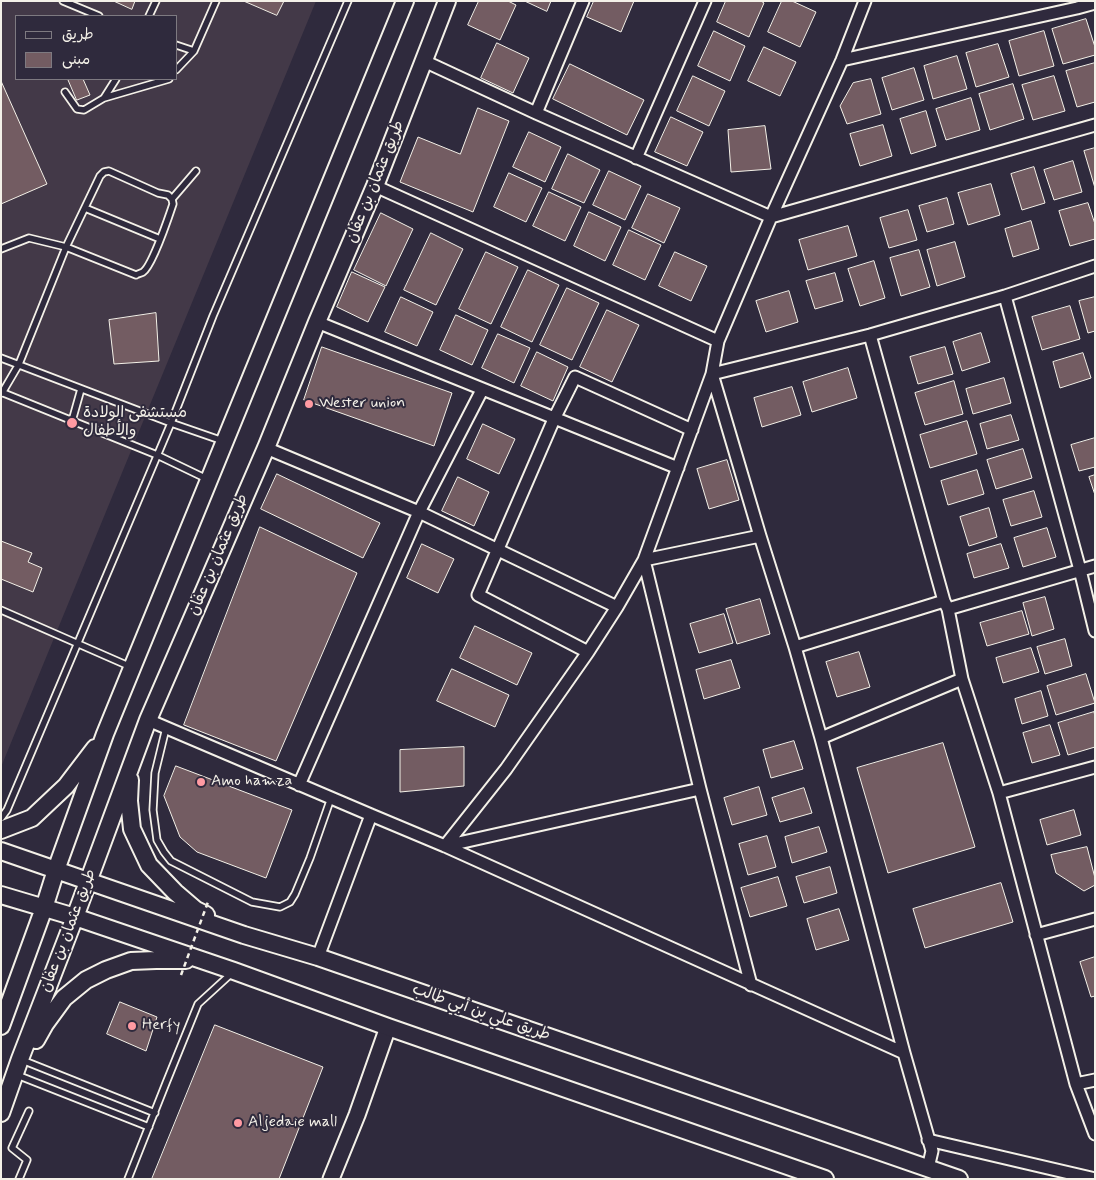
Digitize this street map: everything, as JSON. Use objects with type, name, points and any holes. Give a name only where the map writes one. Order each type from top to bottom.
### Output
[{"type":"main road","name":"طريق عثمان بن عفان","points":[[1,1026],[105,734],[405,1]]},
{"type":"main road","name":"طريق عثمان بن عفان","points":[[1,1113],[17,1066],[41,1028],[75,917],[148,720],[266,448],[375,186],[447,1]]},
{"type":"main road","points":[[1,830],[32,818],[66,786],[105,734]]},
{"type":"main road","points":[[131,765],[129,801],[132,829],[149,864],[175,892],[196,910],[244,934]]},
{"type":"main road","name":"طريق علي بن أبي طالب","points":[[1,851],[244,934],[318,957],[959,1179]]},
{"type":"main road","points":[[1,895],[75,917],[234,971],[388,1027],[825,1179]]},
{"type":"main road","points":[[41,1028],[64,998],[86,980],[106,970],[131,961],[203,961]]},
{"type":"street","points":[[536,113],[583,1]]},
{"type":"street","points":[[636,158],[705,1]]},
{"type":"street","points":[[445,846],[506,769],[588,652],[644,560],[712,374],[718,341],[771,217],[842,60],[865,1]]},
{"type":"street","points":[[842,60],[1076,5],[1095,3]]},
{"type":"street","points":[[424,61],[636,158],[771,217],[1095,125]]},
{"type":"street","points":[[375,186],[718,341]]},
{"type":"street","points":[[712,374],[870,335],[1005,296],[1095,266]]},
{"type":"street","points":[[1005,296],[1095,631]]},
{"type":"street","points":[[317,322],[678,468]]},
{"type":"street","points":[[870,335],[946,605],[962,680],[999,793],[1076,1084],[1095,1134]]},
{"type":"street","points":[[712,374],[821,738],[904,1053],[932,1151],[928,1168]]},
{"type":"street","points":[[588,652],[478,595],[554,418],[575,377],[692,430]]},
{"type":"street","points":[[299,785],[419,512],[482,390]]},
{"type":"street","points":[[266,448],[419,512],[617,607]]},
{"type":"street","points":[[644,560],[760,536]]},
{"type":"street","points":[[644,560],[700,789],[752,985]]},
{"type":"street","points":[[795,647],[1095,566]]},
{"type":"street","points":[[821,738],[962,680]]},
{"type":"street","points":[[148,720],[445,846],[904,1053]]},
{"type":"street","points":[[999,793],[1095,767]]},
{"type":"street","points":[[445,846],[700,789]]},
{"type":"street","points":[[318,957],[371,814]]},
{"type":"street","points":[[1036,935],[1095,919]]},
{"type":"street","points":[[331,1179],[357,1115],[388,1027]]},
{"type":"street","points":[[1076,1084],[1095,1080]]},
{"type":"street","points":[[928,1140],[1095,1179]]},
{"type":"lane","points":[[63,1],[97,15]]},
{"type":"lane","points":[[149,15],[156,1]]},
{"type":"lane","points":[[178,68],[194,51],[216,1]]},
{"type":"lane","points":[[1,818],[7,810],[78,644],[171,423],[213,316],[348,1]]},
{"type":"lane","points":[[178,46],[194,51]]},
{"type":"lane","points":[[104,98],[115,80]]},
{"type":"lane","points":[[65,92],[77,109],[84,110],[104,98],[166,80]]},
{"type":"lane","points":[[1,249],[28,238],[66,247],[136,274],[143,272],[147,268],[160,240],[173,204],[172,199],[168,195],[158,193],[109,171],[104,172],[100,176],[66,247],[19,364],[2,392],[157,455],[209,480]]},
{"type":"lane","points":[[172,199],[196,171]]},
{"type":"lane","points":[[85,208],[160,240]]},
{"type":"lane","points":[[1,358],[171,423],[225,441]]},
{"type":"lane","points":[[72,421],[81,389]]},
{"type":"lane","points":[[1,610],[133,667]]},
{"type":"lane","points":[[166,728],[155,773],[153,810],[157,840],[171,861],[252,902],[280,907],[290,902],[310,858],[331,798]]},
{"type":"lane","points":[[128,1179],[198,1004],[234,971]]},
{"type":"lane","points":[[17,1066],[155,1113]]},
{"type":"lane","points":[[17,1066],[149,1127]]},
{"type":"lane","points":[[19,1179],[28,1160],[12,1148],[28,1111]]},
{"type":"path","points":[[181,975],[208,902]]},
{"type":"shaded area","name":"مستشفى الولادة والأطفال","points":[[1,1],[316,1],[1,767]]},
{"type":"building","points":[[114,1],[135,1],[132,9]]},
{"type":"building","points":[[244,1],[284,1],[277,15]]},
{"type":"building","points":[[479,1],[508,1],[516,5],[500,40],[468,25]]},
{"type":"building","points":[[525,1],[551,1],[547,11]]},
{"type":"building","points":[[594,1],[634,1],[621,32],[587,17]]},
{"type":"building","points":[[726,1],[761,1],[764,3],[749,37],[717,22]]},
{"type":"building","points":[[782,1],[792,1],[816,12],[800,47],[768,32]]},
{"type":"building","points":[[1086,19],[1095,47],[1095,55],[1063,64],[1052,29]]},
{"type":"building","points":[[714,31],[745,46],[730,81],[698,66]]},
{"type":"building","points":[[1044,31],[1054,66],[1019,76],[1009,41]]},
{"type":"building","points":[[497,43],[529,58],[513,93],[481,78]]},
{"type":"building","points":[[998,44],[1009,77],[976,87],[966,53]]},
{"type":"building","points":[[764,47],[796,62],[780,96],[748,81]]},
{"type":"building","points":[[957,56],[967,89],[933,99],[924,66]]},
{"type":"building","points":[[1095,63],[1095,102],[1077,107],[1066,71]]},
{"type":"building","points":[[570,64],[644,100],[627,135],[553,99]]},
{"type":"building","points":[[914,68],[924,100],[892,110],[882,78]]},
{"type":"building","points":[[693,76],[725,91],[709,126],[677,111]]},
{"type":"building","points":[[1054,76],[1065,111],[1033,120],[1022,85]]},
{"type":"building","points":[[871,79],[881,114],[847,124],[840,106],[853,83]]},
{"type":"building","points":[[68,80],[83,80],[90,95],[77,100]]},
{"type":"building","points":[[1,81],[47,184],[1,204]]},
{"type":"building","points":[[1013,84],[1024,119],[990,130],[979,94]]},
{"type":"building","points":[[971,98],[980,130],[946,140],[936,109]]},
{"type":"building","points":[[478,108],[509,121],[473,212],[400,182],[418,137],[460,154]]},
{"type":"building","points":[[926,111],[936,146],[911,154],[900,119]]},
{"type":"building","points":[[671,117],[703,132],[687,166],[655,152]]},
{"type":"building","points":[[883,125],[892,156],[860,166],[850,134]]},
{"type":"building","points":[[765,126],[771,169],[731,172],[728,130]]},
{"type":"building","points":[[529,132],[561,147],[545,182],[513,167]]},
{"type":"building","points":[[1095,148],[1095,188],[1084,151]]},
{"type":"building","points":[[568,154],[600,170],[584,203],[552,189]]},
{"type":"building","points":[[1073,161],[1082,192],[1054,200],[1044,170]]},
{"type":"building","points":[[1034,167],[1045,203],[1022,210],[1011,174]]},
{"type":"building","points":[[609,171],[641,186],[625,220],[593,205]]},
{"type":"building","points":[[509,173],[542,188],[526,222],[494,207]]},
{"type":"building","points":[[991,184],[1000,215],[968,225],[958,193]]},
{"type":"building","points":[[549,192],[581,207],[565,241],[533,226]]},
{"type":"building","points":[[648,194],[680,208],[664,243],[632,228]]},
{"type":"building","points":[[947,198],[954,224],[927,232],[919,206]]},
{"type":"building","points":[[1088,203],[1095,224],[1095,239],[1070,246],[1059,211]]},
{"type":"building","points":[[908,210],[917,240],[889,248],[880,218]]},
{"type":"building","points":[[589,212],[621,227],[605,261],[574,246]]},
{"type":"building","points":[[381,213],[413,229],[386,286],[354,270]]},
{"type":"building","points":[[1031,221],[1039,249],[1013,257],[1005,229]]},
{"type":"building","points":[[848,226],[857,256],[808,270],[799,240]]},
{"type":"building","points":[[629,230],[661,245],[645,280],[613,265]]},
{"type":"building","points":[[431,233],[463,249],[436,305],[404,290]]},
{"type":"building","points":[[955,242],[965,277],[937,286],[927,250]]},
{"type":"building","points":[[919,250],[930,287],[901,296],[890,258]]},
{"type":"building","points":[[486,252],[518,267],[491,324],[459,309]]},
{"type":"building","points":[[675,252],[707,266],[691,301],[659,286]]},
{"type":"building","points":[[874,261],[885,298],[860,306],[848,269]]},
{"type":"building","points":[[528,270],[559,285],[532,342],[501,327]]},
{"type":"building","points":[[352,272],[385,287],[368,322],[337,307]]},
{"type":"building","points":[[835,273],[843,301],[815,309],[806,281]]},
{"type":"building","points":[[567,288],[599,303],[572,360],[540,345]]},
{"type":"building","points":[[789,291],[798,322],[766,332],[756,301]]},
{"type":"building","points":[[401,297],[433,312],[417,346],[385,332]]},
{"type":"building","points":[[1095,297],[1095,331],[1088,333],[1079,301]]},
{"type":"building","points":[[1070,306],[1080,339],[1042,350],[1032,317]]},
{"type":"building","points":[[607,310],[639,325],[612,382],[580,367]]},
{"type":"building","points":[[156,313],[159,361],[114,364],[109,320]]},
{"type":"building","points":[[456,315],[488,330],[472,365],[440,350]]},
{"type":"building","points":[[981,333],[990,362],[962,371],[953,342]]},
{"type":"building","points":[[498,334],[530,348],[514,383],[482,368]]},
{"type":"building","points":[[322,347],[452,393],[434,446],[304,400]]},
{"type":"building","points":[[945,347],[953,374],[918,384],[910,357]]},
{"type":"building","points":[[537,352],[568,367],[553,401],[521,386]]},
{"type":"building","points":[[1083,353],[1091,378],[1060,388],[1053,362]]},
{"type":"building","points":[[848,368],[857,398],[812,412],[803,382]]},
{"type":"building","points":[[1004,378],[1011,403],[973,414],[966,389]]},
{"type":"building","points":[[954,381],[963,414],[925,425],[915,393]]},
{"type":"building","points":[[792,387],[801,415],[762,427],[754,398]]},
{"type":"building","points":[[1011,415],[1019,440],[987,449],[980,424]]},
{"type":"building","points":[[967,421],[977,454],[930,468],[920,435]]},
{"type":"building","points":[[483,424],[515,439],[499,474],[467,459]]},
{"type":"building","points":[[1095,438],[1095,467],[1079,471],[1071,445]]},
{"type":"building","points":[[1023,449],[1032,478],[996,489],[987,460]]},
{"type":"building","points":[[727,460],[739,500],[709,509],[697,469]]},
{"type":"building","points":[[977,470],[984,494],[948,505],[941,481]]},
{"type":"building","points":[[277,474],[380,523],[363,558],[261,509]]},
{"type":"building","points":[[1095,475],[1095,495],[1089,477]]},
{"type":"building","points":[[458,477],[489,492],[474,526],[442,511]]},
{"type":"building","points":[[1034,491],[1042,517],[1011,526],[1003,500]]},
{"type":"building","points":[[989,508],[997,537],[969,546],[960,517]]},
{"type":"building","points":[[260,527],[357,573],[276,761],[184,725]]},
{"type":"building","points":[[1047,528],[1056,557],[1023,567],[1014,538]]},
{"type":"building","points":[[1,541],[32,553],[28,562],[42,568],[33,592],[1,579]]},
{"type":"building","points":[[422,544],[454,559],[438,593],[407,578]]},
{"type":"building","points":[[1001,544],[1009,568],[974,578],[967,554]]},
{"type":"building","points":[[1045,597],[1054,629],[1032,636],[1023,603]]},
{"type":"building","points":[[760,599],[770,634],[737,644],[726,609]]},
{"type":"building","points":[[1022,611],[1029,634],[987,646],[980,623]]},
{"type":"building","points":[[724,614],[733,643],[699,653],[690,624]]},
{"type":"building","points":[[475,626],[532,653],[517,685],[460,658]]},
{"type":"building","points":[[1065,639],[1072,666],[1045,674],[1037,647]]},
{"type":"building","points":[[1031,648],[1039,672],[1003,683],[996,658]]},
{"type":"building","points":[[859,652],[870,687],[837,697],[826,662]]},
{"type":"building","points":[[731,660],[740,688],[704,699],[696,670]]},
{"type":"building","points":[[452,669],[509,695],[495,727],[437,701]]},
{"type":"building","points":[[1086,674],[1095,703],[1056,715],[1047,686]]},
{"type":"building","points":[[1041,691],[1048,716],[1022,724],[1015,699]]},
{"type":"building","points":[[1094,712],[1095,747],[1068,755],[1058,723]]},
{"type":"building","points":[[1050,725],[1060,755],[1032,763],[1023,733]]},
{"type":"building","points":[[794,741],[803,769],[771,778],[763,750]]},
{"type":"building","points":[[943,743],[975,847],[888,873],[857,768]]},
{"type":"building","points":[[464,747],[464,786],[400,792],[400,750]]},
{"type":"building","points":[[176,766],[292,810],[266,878],[197,852],[180,837],[164,796]]},
{"type":"building","points":[[759,787],[767,815],[732,825],[724,798]]},
{"type":"building","points":[[804,788],[812,813],[780,822],[772,798]]},
{"type":"building","points":[[1074,810],[1081,835],[1047,845],[1040,820]]},
{"type":"building","points":[[819,827],[827,852],[792,863],[785,837]]},
{"type":"building","points":[[767,836],[776,867],[748,875],[739,844]]},
{"type":"building","points":[[1087,847],[1095,885],[1084,891],[1056,873],[1051,855]]},
{"type":"building","points":[[830,867],[837,893],[804,903],[796,877]]},
{"type":"building","points":[[778,877],[787,906],[750,917],[741,888]]},
{"type":"building","points":[[1001,883],[1013,922],[925,948],[913,909]]},
{"type":"building","points":[[839,909],[849,940],[816,950],[807,919]]},
{"type":"building","points":[[1095,957],[1095,996],[1091,997],[1080,962]]},
{"type":"building","name":"Herfy","points":[[120,1002],[157,1017],[146,1051],[107,1034]]},
{"type":"building","name":"Aljedaie mall","points":[[215,1025],[323,1067],[279,1179],[152,1179]]},
{"type":"place","name":"Wester union","points":[[309,404]]},
{"type":"place","name":"مستشفى الولادة والأطفال","points":[[72,423]]},
{"type":"place","name":"Amo hamza","points":[[201,782]]},
{"type":"place","name":"Herfy","points":[[132,1026]]},
{"type":"place","name":"Aljedaie mall","points":[[238,1123]]}]
